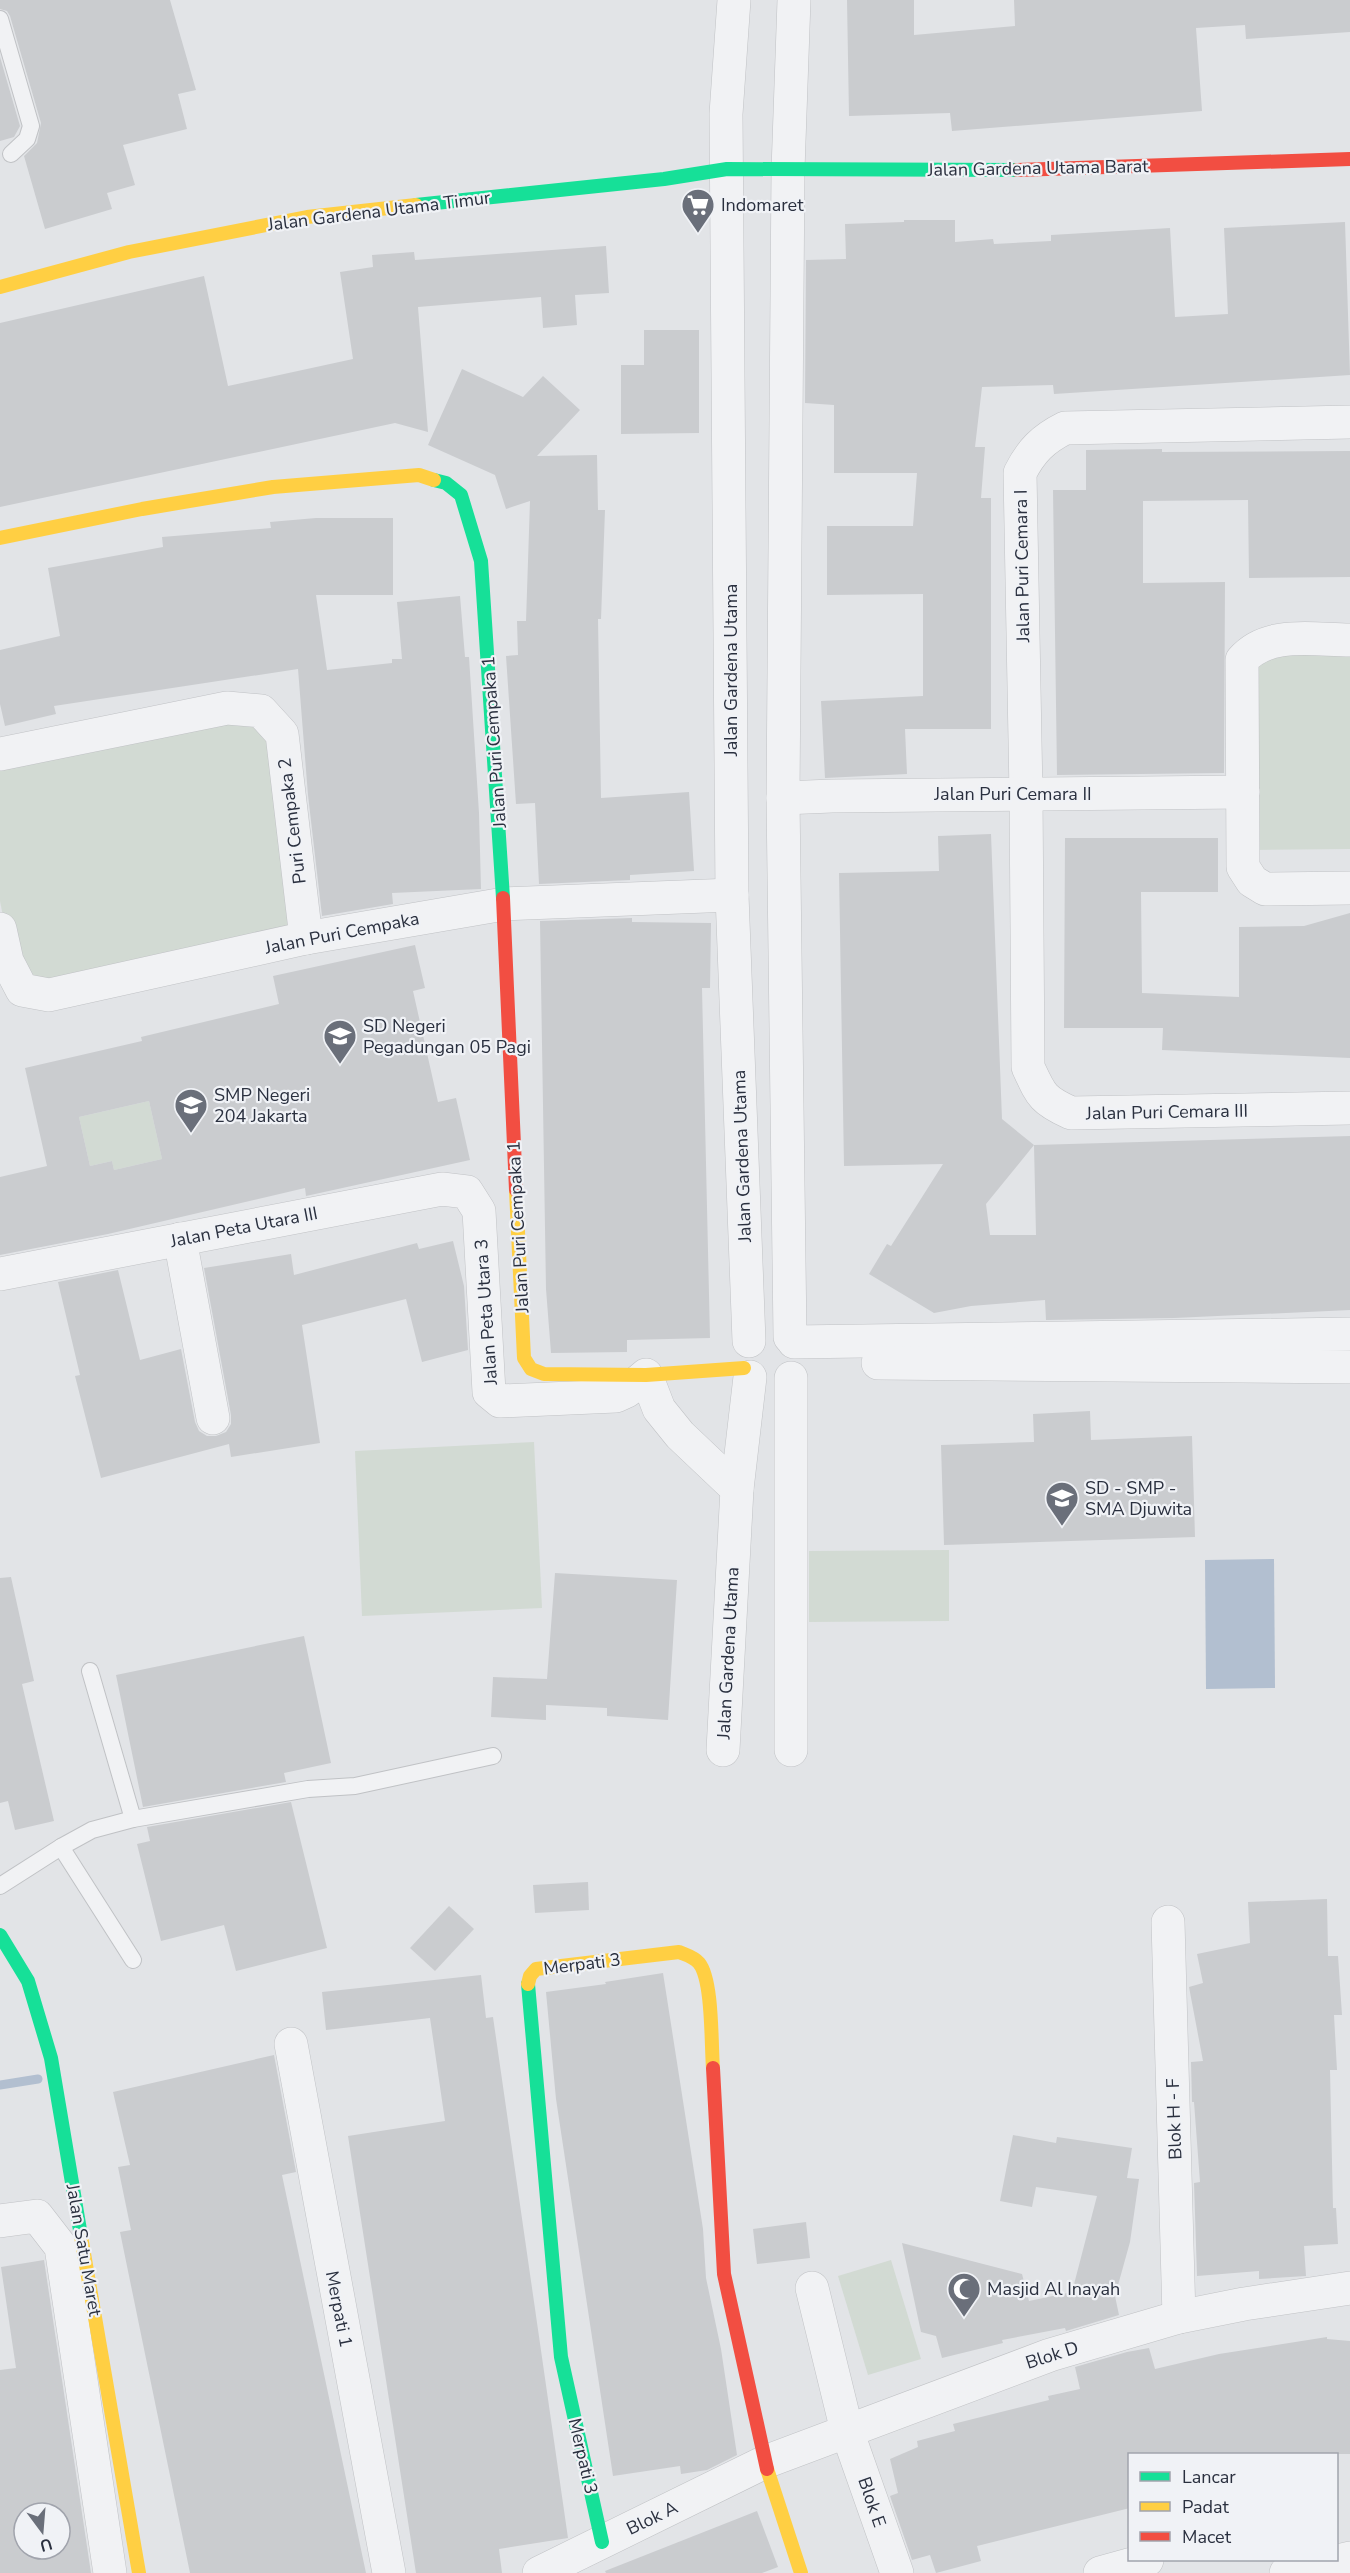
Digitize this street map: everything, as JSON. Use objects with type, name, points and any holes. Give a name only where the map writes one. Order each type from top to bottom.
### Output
[{"type":"street","name":"Jalan Gardena Utama","points":[[723,1750],[737,1489],[748,1362],[732,895],[726,114],[734,0]]},
{"type":"street","points":[[791,1750],[794,1355],[783,798],[788,170],[794,0]]},
{"type":"street","name":"Jalan Gardena Utama Barat","points":[[727,170],[974,171],[1350,159]]},
{"type":"street","name":"Jalan Gardena Utama Timur","points":[[0,287],[129,252],[307,217],[664,179],[727,170]]},
{"type":"street","name":"Jalan Puri Cemara I","points":[[1026,794],[1020,473],[1030,453],[1045,438],[1065,428],[1350,422]]},
{"type":"street","name":"Jalan Puri Cempaka 1","points":[[0,538],[142,509],[273,487],[419,475],[446,483],[461,495],[481,561],[504,904],[524,1358],[531,1369],[544,1374],[634,1375],[748,1362]]},
{"type":"street","points":[[1350,640],[1274,640],[1251,650],[1242,660],[1243,867],[1252,881],[1265,889],[1350,888]]},
{"type":"street","name":"Puri Cempaka 2","points":[[0,753],[227,708],[261,711],[282,734],[306,938]]},
{"type":"street","name":"Jalan Puri Cemara II","points":[[783,798],[1243,792]]},
{"type":"street","name":"Jalan Puri Cemara III","points":[[1026,794],[1028,1067],[1048,1103],[1071,1113],[1350,1108]]},
{"type":"street","name":"Jalan Puri Cempaka","points":[[0,929],[7,960],[22,990],[49,995],[306,938],[504,904],[732,895]]},
{"type":"street","name":"Jalan Peta Utara III","points":[[0,1274],[442,1189],[467,1192],[479,1211]]},
{"type":"street","name":"Jalan Peta Utara 3","points":[[479,1211],[489,1392],[500,1401],[616,1396],[627,1391],[634,1375]]},
{"type":"street","points":[[180,1239],[213,1418]]},
{"type":"street","points":[[794,1355],[776,1386],[767,1386],[748,1362],[764,1331],[773,1330],[794,1355],[1350,1367]]},
{"type":"street","points":[[794,1355],[1350,1334]]},
{"type":"street","points":[[634,1375],[680,1435],[737,1489]]},
{"type":"street","name":"Blok H - F","points":[[1168,1922],[1179,2317]]},
{"type":"street","name":"Jalan Satu Maret","points":[[0,1935],[28,1981],[51,2058],[139,2573]]},
{"type":"street","name":"Merpati 3","points":[[602,2542],[561,2357],[527,2004],[530,1976],[536,1969],[679,1952],[694,1957],[703,1967],[708,1984],[724,2274],[765,2462]]},
{"type":"street","name":"Merpati 1","points":[[291,2044],[389,2573]]},
{"type":"street","points":[[0,2221],[38,2216],[61,2247],[110,2573]]},
{"type":"street","name":"Blok E","points":[[812,2288],[847,2431],[897,2573]]},
{"type":"street","name":"Blok D","points":[[765,2462],[1050,2355],[1179,2317],[1244,2304],[1350,2288]]},
{"type":"street","points":[[765,2462],[801,2573]]},
{"type":"street","name":"Blok A","points":[[539,2573],[765,2462]]},
{"type":"street","points":[[1100,2573],[1140,2561]]},
{"type":"street","points":[[1286,2573],[1337,2561]]},
{"type":"lane","points":[[0,19],[31,126],[27,139],[10,153]]},
{"type":"lane","points":[[90,1671],[133,1819]]},
{"type":"lane","points":[[0,1887],[61,1847],[92,1830],[133,1819],[308,1789],[356,1786],[493,1756]]},
{"type":"lane","points":[[61,1847],[133,1960]]},
{"type":"shaded area","points":[[1350,644],[1350,849],[1253,850],[1255,646]]},
{"type":"shaded area","points":[[239,718],[257,721],[267,736],[289,933],[49,990],[11,958],[0,901],[0,762]]},
{"type":"shaded area","points":[[149,1101],[162,1159],[114,1170],[112,1161],[90,1166],[79,1117]]},
{"type":"shaded area","points":[[534,1442],[542,1608],[362,1616],[355,1451]]},
{"type":"shaded area","points":[[949,1550],[949,1621],[809,1622],[809,1551]]},
{"type":"shaded area","points":[[891,2260],[921,2359],[868,2375],[838,2276]]},
{"type":"water","points":[[1274,1559],[1275,1688],[1206,1689],[1205,1560]]},
{"type":"building","points":[[0,0],[170,0],[196,90],[178,94],[187,129],[123,145],[135,185],[107,193],[112,209],[45,229],[24,156],[37,143],[41,123],[10,16],[7,11],[0,9]]},
{"type":"building","points":[[847,0],[914,0],[914,35],[1015,26],[1014,0],[1350,0],[1350,32],[1246,39],[1245,25],[1196,28],[1202,111],[952,131],[950,113],[849,116]]},
{"type":"building","points":[[0,57],[20,126],[14,137],[0,141]]},
{"type":"building","points":[[904,220],[955,220],[955,242],[993,239],[994,244],[1051,241],[1051,235],[1170,228],[1175,317],[1228,314],[1224,228],[1345,222],[1350,375],[1054,394],[1053,385],[982,387],[975,447],[985,447],[981,498],[991,498],[991,729],[905,729],[907,774],[825,778],[821,701],[923,696],[923,594],[827,595],[827,526],[913,526],[917,473],[834,473],[834,405],[805,403],[806,260],[846,259],[845,224],[904,222]]},
{"type":"building","points":[[606,246],[609,293],[575,295],[577,325],[543,328],[541,297],[418,307],[428,432],[395,423],[0,507],[0,323],[204,276],[228,386],[353,359],[340,272],[373,267],[372,255],[414,252],[415,260]]},
{"type":"building","points":[[644,330],[699,330],[699,433],[621,434],[621,365],[644,365]]},
{"type":"building","points":[[462,369],[523,397],[543,376],[580,410],[537,456],[597,455],[598,510],[605,510],[601,619],[598,619],[601,798],[689,792],[694,871],[630,875],[630,880],[539,884],[535,803],[516,804],[506,656],[518,655],[517,621],[526,621],[530,501],[506,509],[495,475],[428,445]]},
{"type":"building","points":[[1162,449],[1162,452],[1350,451],[1350,577],[1249,578],[1248,500],[1143,501],[1143,583],[1225,582],[1224,773],[1057,775],[1053,490],[1086,490],[1086,450]]},
{"type":"building","points":[[316,518],[393,518],[393,595],[316,595],[327,670],[392,663],[392,659],[402,659],[397,602],[460,596],[465,657],[469,657],[479,813],[481,889],[392,893],[393,904],[322,916],[308,795],[298,669],[54,706],[56,714],[5,726],[0,704],[0,650],[60,636],[48,568],[163,547],[162,537],[271,528],[270,522]]},
{"type":"building","points":[[991,834],[1002,1119],[1034,1145],[1350,1136],[1350,1310],[1174,1318],[1046,1320],[1045,1300],[971,1306],[934,1313],[869,1274],[887,1244],[891,1246],[943,1164],[844,1166],[839,873],[939,871],[938,836]],"holes":[[[1034,1145],[1036,1235],[990,1235],[986,1204]]]},
{"type":"building","points":[[1065,838],[1218,838],[1218,892],[1141,892],[1142,993],[1239,997],[1239,927],[1304,926],[1350,913],[1350,1058],[1162,1050],[1163,1028],[1064,1028]]},
{"type":"building","points":[[632,918],[632,922],[711,923],[710,988],[702,988],[710,1338],[627,1340],[627,1352],[551,1353],[546,1289],[540,921]]},
{"type":"building","points":[[415,945],[425,988],[413,991],[438,1102],[456,1098],[470,1160],[306,1196],[305,1188],[108,1234],[0,1255],[0,1177],[47,1166],[25,1068],[142,1041],[141,1037],[279,1004],[273,976]],"holes":[[[149,1101],[162,1159],[114,1170],[112,1161],[90,1166],[79,1117]]]},
{"type":"building","points":[[453,1241],[464,1286],[468,1350],[422,1362],[406,1299],[302,1325],[320,1443],[231,1457],[229,1444],[101,1478],[75,1376],[80,1375],[58,1282],[118,1270],[140,1360],[181,1349],[195,1422],[199,1431],[207,1436],[216,1436],[226,1432],[231,1424],[231,1415],[204,1268],[291,1254],[294,1275],[417,1243],[419,1249]]},
{"type":"building","points":[[1090,1411],[1091,1440],[1192,1436],[1195,1537],[944,1545],[941,1445],[1034,1442],[1033,1414]]},
{"type":"building","points":[[555,1573],[677,1580],[668,1720],[607,1716],[607,1708],[546,1705],[546,1720],[491,1717],[493,1677],[547,1679]]},
{"type":"building","points":[[11,1577],[34,1681],[22,1684],[54,1821],[15,1830],[8,1801],[0,1803],[0,1578]]},
{"type":"building","points":[[304,1636],[331,1763],[284,1773],[286,1782],[143,1807],[116,1675]]},
{"type":"building","points":[[291,1802],[327,1948],[236,1971],[224,1925],[161,1941],[137,1844],[150,1841],[147,1827]]},
{"type":"building","points":[[588,1882],[589,1910],[535,1913],[533,1885]]},
{"type":"building","points":[[1327,1899],[1328,1956],[1338,1956],[1342,2015],[1334,2015],[1337,2070],[1330,2070],[1333,2208],[1336,2208],[1338,2244],[1304,2246],[1306,2276],[1259,2279],[1259,2271],[1197,2276],[1194,2183],[1200,2182],[1194,2102],[1192,2102],[1191,2062],[1203,2061],[1189,1987],[1203,1983],[1197,1954],[1250,1943],[1248,1902]]},
{"type":"building","points":[[449,1906],[474,1929],[435,1971],[410,1948]]},
{"type":"building","points":[[663,1973],[703,2229],[706,2278],[721,2349],[737,2455],[707,2470],[681,2474],[680,2466],[613,2476],[556,2099],[546,1992]]},
{"type":"building","points":[[481,1975],[486,2018],[493,2017],[568,2538],[499,2549],[502,2573],[416,2573],[348,2136],[445,2121],[430,2018],[326,2030],[322,1992]]},
{"type":"building","points":[[274,2055],[296,2172],[282,2175],[366,2573],[190,2573],[120,2232],[131,2230],[118,2167],[130,2165],[113,2092]]},
{"type":"building","points":[[1013,2135],[1056,2143],[1057,2137],[1132,2148],[1127,2178],[1139,2179],[1130,2242],[1115,2296],[1119,2315],[1066,2331],[1065,2328],[1002,2340],[1003,2343],[942,2358],[936,2336],[921,2332],[902,2243],[1022,2274],[1029,2301],[1072,2292],[1097,2196],[1036,2187],[1032,2207],[1000,2201]]},
{"type":"building","points":[[806,2222],[810,2258],[757,2264],[753,2229]]},
{"type":"building","points":[[44,2260],[91,2573],[0,2573],[0,2370],[16,2368],[1,2267]]},
{"type":"building","points":[[1327,2337],[1327,2339],[1350,2341],[1350,2454],[1128,2453],[1128,2508],[977,2546],[981,2561],[936,2573],[930,2555],[912,2560],[890,2496],[898,2493],[890,2459],[918,2447],[917,2441],[955,2431],[953,2424],[1049,2400],[1048,2396],[1080,2389],[1075,2367],[1149,2348],[1155,2369],[1219,2354]]},
{"type":"building","points":[[757,2511],[778,2567],[762,2573],[606,2573],[605,2571]]},
{"type":"waterway","points":[[0,2085],[38,2079]]},
{"type":"traffic: fast","points":[[416,205],[664,179],[727,169],[1017,170]]},
{"type":"traffic: fast","points":[[434,480],[446,483],[461,495],[481,561],[503,898]]},
{"type":"traffic: fast","points":[[0,1935],[28,1981],[51,2058],[81,2236]]},
{"type":"traffic: fast","points":[[528,1984],[561,2357],[602,2542]]},
{"type":"traffic: slow","points":[[0,287],[129,252],[307,217],[416,205]]},
{"type":"traffic: slow","points":[[0,538],[142,509],[273,487],[419,475],[434,480]]},
{"type":"traffic: slow","points":[[516,1190],[524,1358],[531,1369],[544,1374],[646,1375],[744,1368]]},
{"type":"traffic: slow","points":[[528,1984],[530,1976],[536,1969],[679,1952],[690,1956],[699,1963],[707,1983],[713,2068]]},
{"type":"traffic: slow","points":[[81,2236],[139,2573]]},
{"type":"traffic: slow","points":[[767,2469],[801,2573]]},
{"type":"traffic: jam","points":[[1017,170],[1350,159]]},
{"type":"traffic: jam","points":[[503,898],[516,1190]]},
{"type":"traffic: jam","points":[[713,2068],[724,2274],[767,2469]]},
{"type":"place","name":"Indomaret","points":[[698,234]]},
{"type":"place","name":"SD Negeri Pegadungan 05 Pagi","points":[[340,1065]]},
{"type":"place","name":"SMP Negeri 204 Jakarta","points":[[191,1134]]},
{"type":"place","name":"SD - SMP - SMA Djuwita","points":[[1062,1527]]},
{"type":"place","name":"Masjid Al Inayah","points":[[964,2318]]}]
